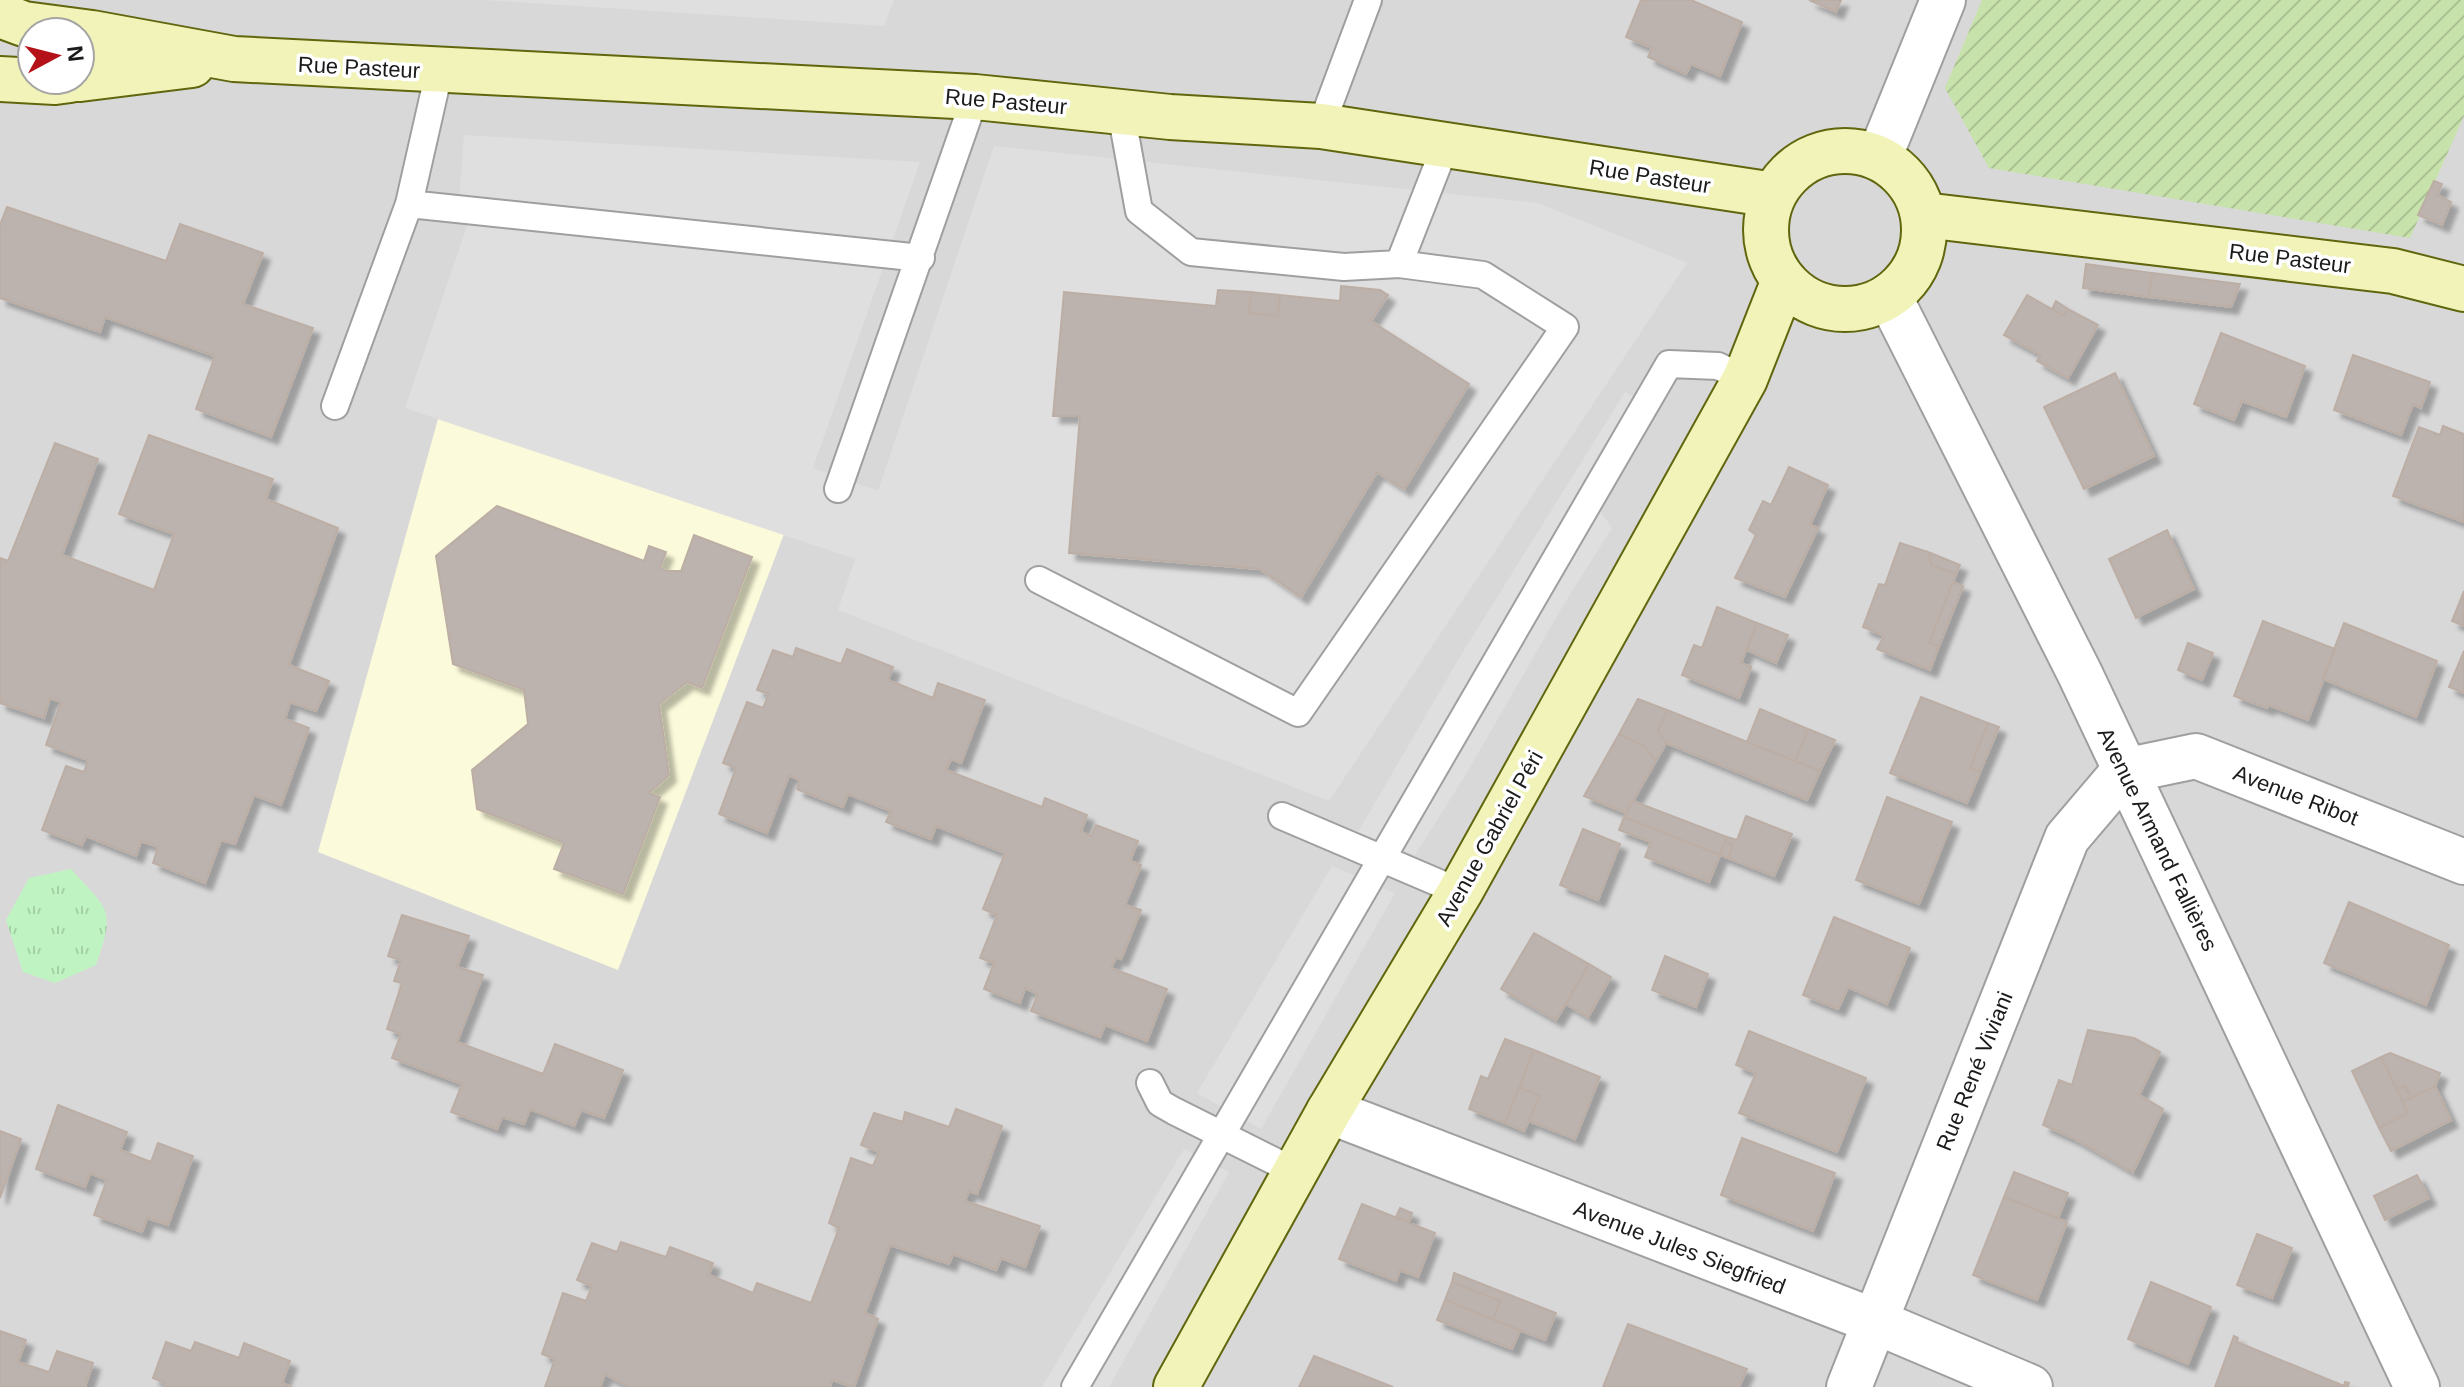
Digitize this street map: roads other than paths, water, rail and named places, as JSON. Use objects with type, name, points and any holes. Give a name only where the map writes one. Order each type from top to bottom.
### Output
[{"type":"street","points":[[1879,158],[1943,0]]},
{"type":"street","name":"Rue Pasteur","points":[[0,15],[24,24],[234,59],[439,72],[975,97],[1121,112],[1321,126],[1774,195]]},
{"type":"street","name":"Rue Pasteur","points":[[96,77],[234,59]]},
{"type":"street","points":[[1831,151],[1856,151],[1879,158],[1900,172],[1915,192],[1924,215],[1922,252],[1903,284],[1889,296],[1868,306],[1845,309],[1822,306],[1784,280],[1773,261],[1767,240],[1767,217],[1774,195],[1788,174],[1808,160],[1831,151]]},
{"type":"street","name":"Rue Pasteur","points":[[1924,215],[2393,271],[2464,289]]},
{"type":"street","name":"Avenue Gabriel Péri","points":[[1176,1387],[1329,1111],[1460,892],[1745,379],[1784,280]]},
{"type":"street","name":"Avenue Armand Fallières","points":[[1889,296],[2080,674],[2417,1387]]},
{"type":"street","name":"Avenue Ribot","points":[[2124,771],[2196,756],[2464,862]]},
{"type":"street","name":"Rue René Viviani","points":[[1849,1387],[2067,838],[2124,771]]},
{"type":"street","name":"Avenue Jules Siegfried","points":[[1329,1111],[1874,1321],[2030,1387]]},
{"type":"lane","points":[[1321,126],[1368,0]]},
{"type":"lane","points":[[335,406],[409,204],[439,72]]},
{"type":"lane","points":[[838,489],[975,97]]},
{"type":"lane","points":[[1039,580],[1298,713],[1565,327],[1483,275],[1399,264],[1344,267],[1191,252],[1139,211],[1121,112]]},
{"type":"lane","points":[[1399,264],[1446,144]]},
{"type":"lane","points":[[409,204],[921,258]]},
{"type":"lane","points":[[1075,1387],[1669,364],[1718,366],[1745,379]]},
{"type":"lane","points":[[1282,816],[1460,892]]},
{"type":"lane","points":[[1150,1083],[1160,1103],[1296,1172]]}]
